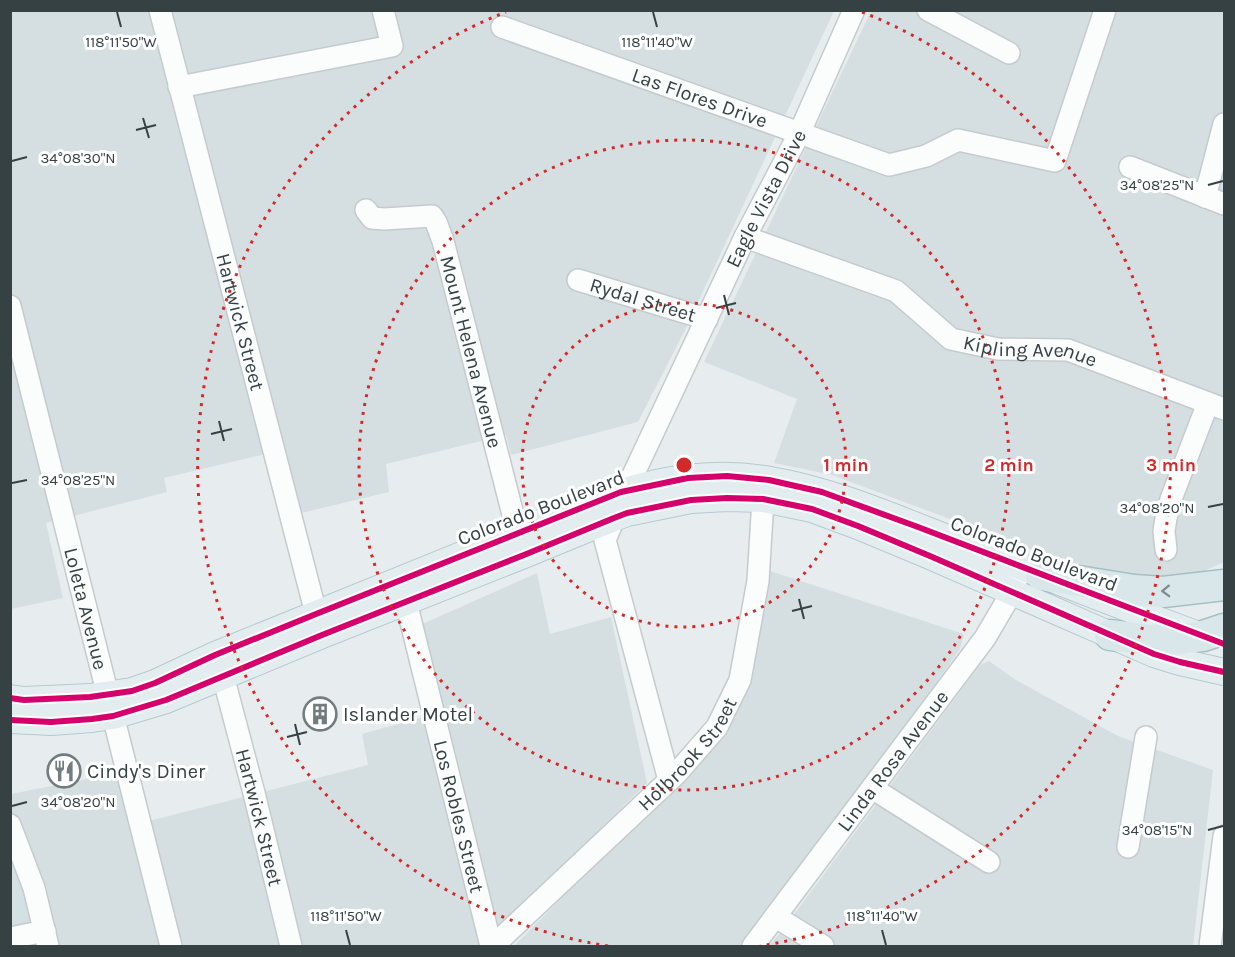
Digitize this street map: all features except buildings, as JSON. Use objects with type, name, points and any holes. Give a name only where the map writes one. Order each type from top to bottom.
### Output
[{"type":"highway","points":[[1031,571],[1134,590],[1163,592],[1224,585]]},
{"type":"highway","points":[[1110,635],[1149,640],[1217,636]]},
{"type":"main road","name":"Colorado Boulevard","points":[[521,544],[592,502],[626,490],[688,478],[727,476],[769,480],[822,492],[1031,571],[1217,636]]},
{"type":"main road","name":"Colorado Boulevard","points":[[10,720],[51,722],[92,719],[132,691],[219,666],[521,544],[627,513],[691,500],[727,498],[763,499],[821,512],[1154,654],[1224,672]]},
{"type":"main road","name":"Colorado Boulevard","points":[[10,698],[111,705]]},
{"type":"street","name":"Hartwick Street","points":[[160,10],[319,624]]},
{"type":"street","points":[[179,87],[392,46],[383,10]]},
{"type":"street","name":"Eagle Vista Drive","points":[[614,518],[745,237],[799,134],[854,10]]},
{"type":"street","points":[[928,10],[1009,52]]},
{"type":"street","name":"Las Flores Drive","points":[[502,27],[889,165],[926,156],[958,140],[1055,161],[1105,10]]},
{"type":"street","points":[[1130,167],[1215,201],[1224,124]]},
{"type":"street","name":"Mount Helena Avenue","points":[[366,210],[372,218],[432,216],[436,222],[443,241],[521,544]]},
{"type":"street","name":"Kipling Avenue","points":[[745,237],[896,291],[951,339],[998,348],[1068,350],[1216,406]]},
{"type":"street","name":"Rydal Street","points":[[578,280],[706,319]]},
{"type":"street","name":"Loleta Avenue","points":[[10,306],[171,946]]},
{"type":"street","points":[[1166,550],[1164,531],[1171,499],[1216,406]]},
{"type":"street","name":"Holbrook Street","points":[[492,946],[669,780],[717,727],[740,680],[758,581],[763,499]]},
{"type":"street","points":[[614,518],[605,540],[669,780]]},
{"type":"street","name":"Linda Rosa Avenue","points":[[753,946],[985,638],[1012,592],[1031,571]]},
{"type":"street","name":"Los Robles Street","points":[[401,592],[492,946]]},
{"type":"street","name":"Hartwick Street","points":[[219,666],[254,793],[291,946]]},
{"type":"street","points":[[1128,847],[1146,737]]},
{"type":"street","points":[[872,788],[989,862]]},
{"type":"street","points":[[10,825],[34,888],[46,939],[10,938]]},
{"type":"street","points":[[1210,946],[1224,836]]},
{"type":"street","points":[[776,917],[823,946]]},
{"type":"shaded area","points":[[11,11],[834,11],[685,330],[638,422],[511,455],[506,435],[386,464],[389,492],[297,514],[282,450],[164,478],[167,492],[46,523],[63,598],[11,609]]},
{"type":"shaded area","points":[[871,11],[1224,11],[1224,562],[1188,578],[1137,584],[1094,573],[832,475],[774,463],[797,399],[704,362]]},
{"type":"shaded area","points":[[770,571],[964,634],[960,649],[802,870],[742,946],[514,946],[704,754],[746,680]]},
{"type":"shaded area","points":[[537,573],[550,634],[611,617],[647,783],[479,946],[176,946],[145,822],[368,765],[362,734],[438,713],[418,626]]},
{"type":"shaded area","points":[[989,661],[1016,680],[1118,736],[1213,770],[1193,946],[837,946],[792,917],[980,665]]},
{"type":"shaded area","points":[[117,773],[161,946],[11,946],[11,925],[19,924],[11,854],[11,794]]},
{"type":"shaded area","points":[[10,854],[28,918],[19,924],[11,925]]},
{"type":"shaded area","points":[[781,932],[803,946],[769,946]]},
{"type":"cycle path","points":[[10,698],[24,700],[90,697],[132,691],[155,683],[215,655],[621,492],[688,478],[727,476],[769,480],[822,492],[1224,644]]},
{"type":"cycle path","points":[[10,720],[51,722],[92,719],[113,716],[166,700],[627,513],[691,500],[727,498],[763,499],[812,509],[930,556],[1154,654],[1224,672]]},
{"type":"place","name":"Islander Motel","points":[[320,714]]},
{"type":"place","name":"Cindy's Diner","points":[[64,771]]}]
